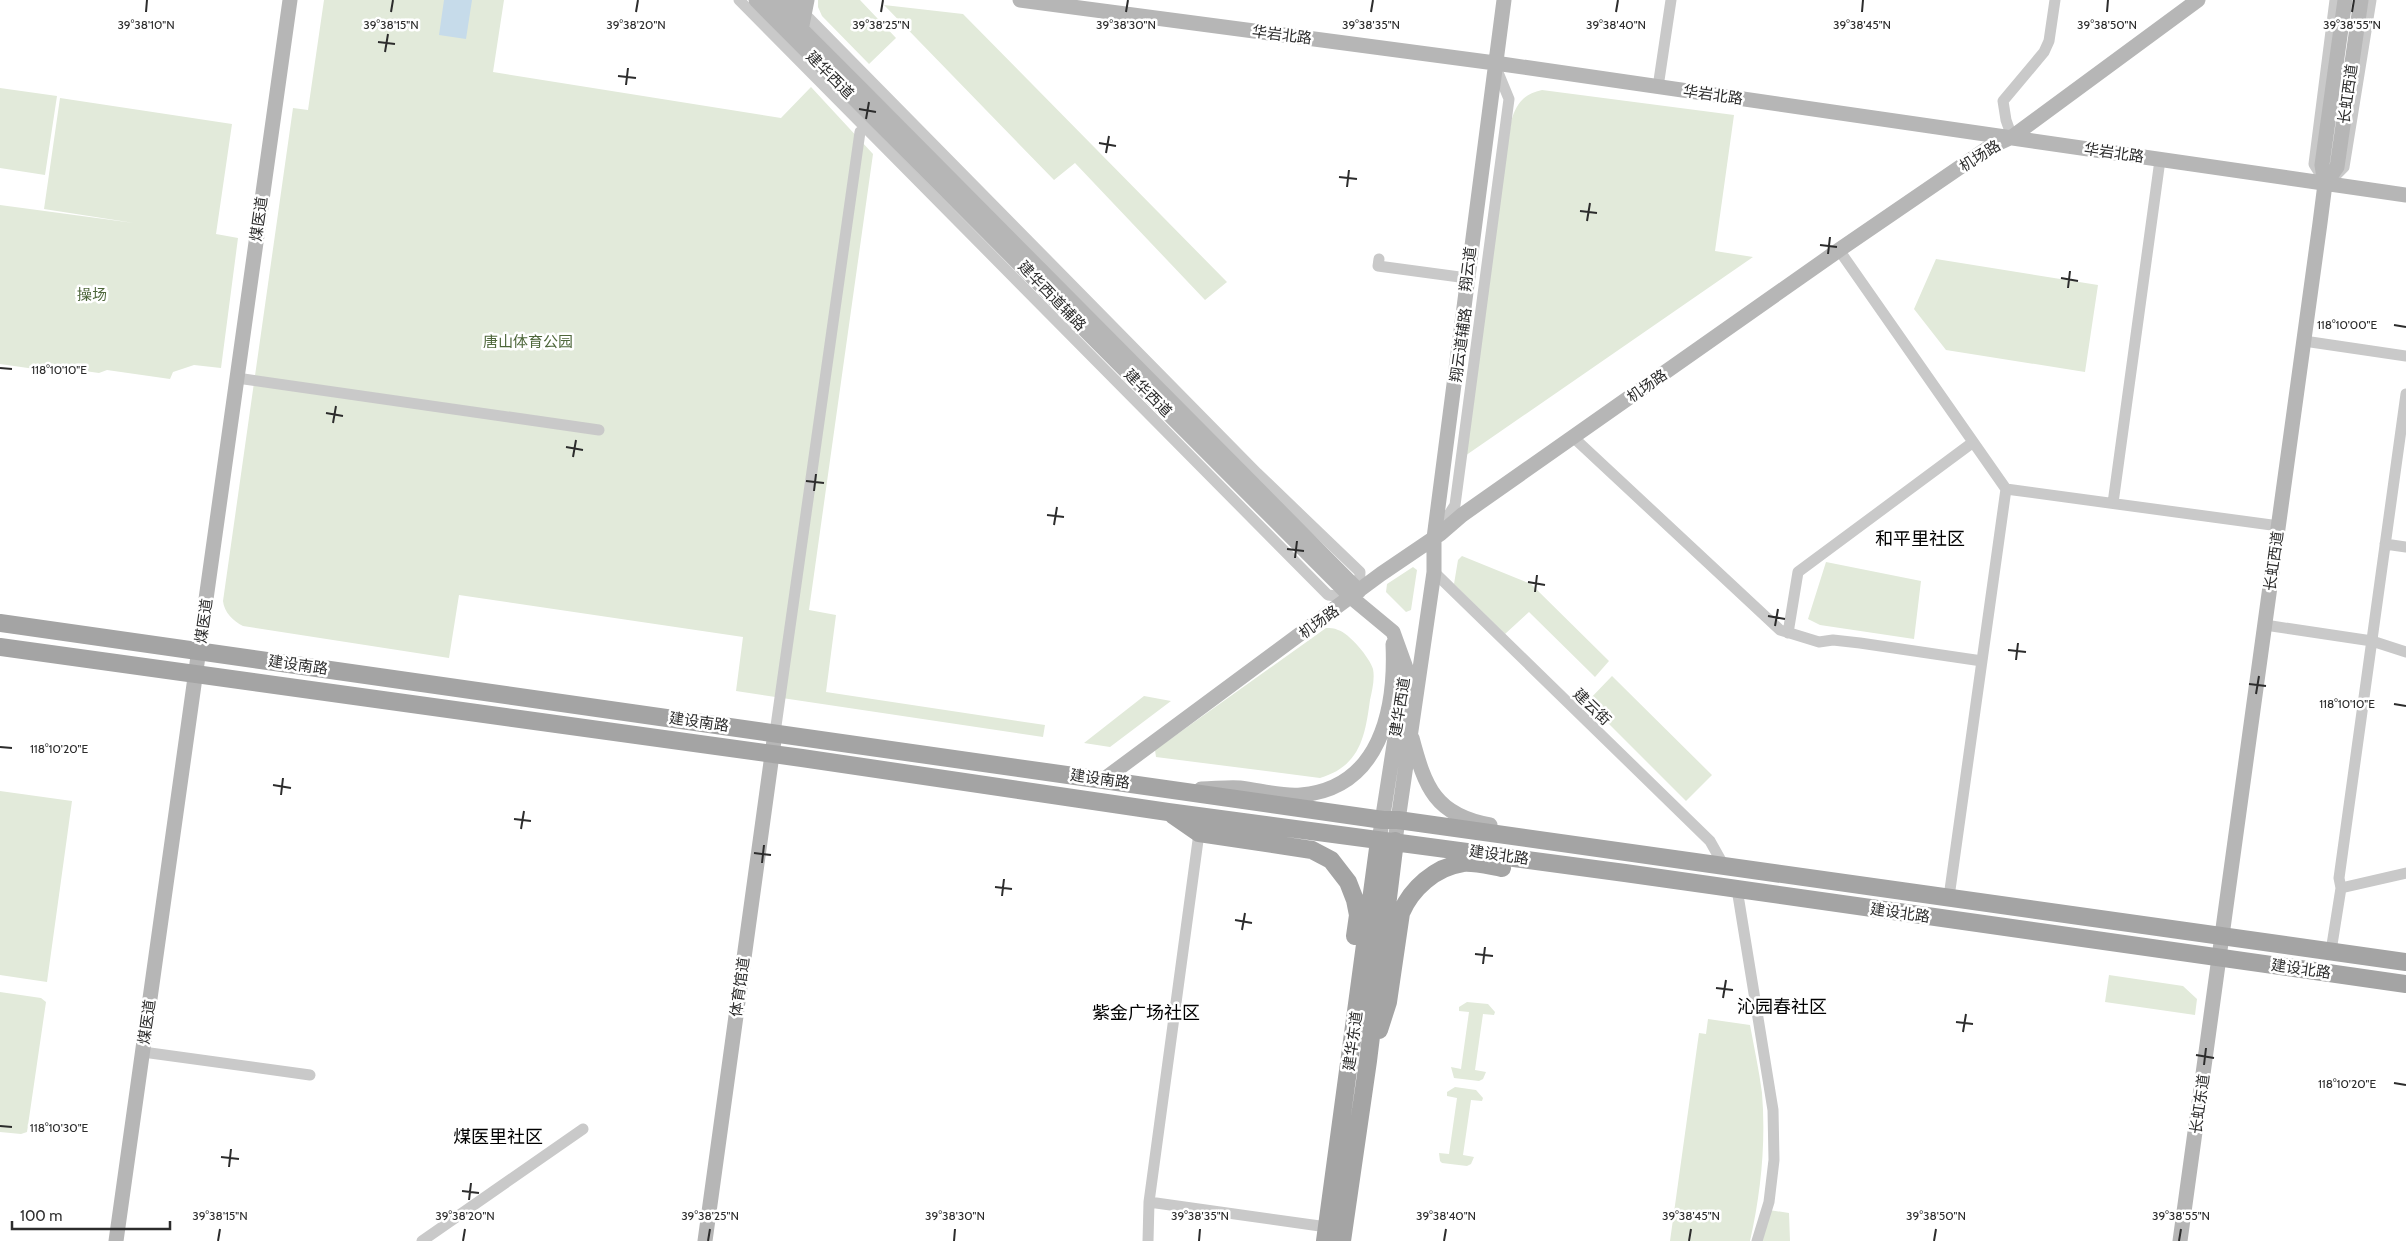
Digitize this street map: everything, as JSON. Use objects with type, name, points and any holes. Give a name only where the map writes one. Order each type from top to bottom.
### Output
[{"type":"main road","name":"建设南路","points":[[0,623],[1391,820]]},
{"type":"main road","name":"建设南路","points":[[0,647],[772,754],[1168,812],[1387,841]]},
{"type":"main road","points":[[1168,812],[1199,833],[1312,850],[1332,860],[1339,869],[1355,900],[1358,915],[1346,1012],[1359,1060]]},
{"type":"main road","name":"建设北路","points":[[1391,820],[2406,962]]},
{"type":"main road","name":"建设北路","points":[[1387,841],[2406,984]]},
{"type":"main road","name":"建华东道","points":[[1342,1241],[1359,1060],[1387,841]]},
{"type":"main road","points":[[1359,1060],[1388,1002],[1401,913],[1407,900],[1425,881],[1438,872],[1463,863],[1558,874],[1625,873]]},
{"type":"main road","name":"建华东道","points":[[1326,1234],[1359,1060]]},
{"type":"street","name":"煤医道","points":[[116,1241],[290,0]]},
{"type":"street","name":"建华西道辅路","points":[[739,0],[1328,595],[1355,594],[1360,572],[1257,473],[805,6]]},
{"type":"street","name":"建华西道","points":[[756,0],[1355,594]]},
{"type":"street","name":"建华西道","points":[[773,0],[1368,609],[1393,632],[1406,668],[1391,820]]},
{"type":"street","points":[[791,0],[805,6],[801,30]]},
{"type":"street","name":"华岩北路","points":[[1020,0],[1495,63],[2406,195]]},
{"type":"street","name":"翔云道","points":[[1434,572],[1434,538],[1504,0]]},
{"type":"street","points":[[1658,87],[1671,0]]},
{"type":"street","points":[[2012,137],[2006,120],[2003,101],[2044,52],[2049,41],[2055,0]]},
{"type":"street","name":"机场路","points":[[1103,780],[1381,574],[1413,554],[1462,515],[1574,438],[1838,250],[1988,148],[2012,137],[2198,0]]},
{"type":"street","points":[[2336,0],[2314,164],[2325,184],[2344,167],[2371,0]]},
{"type":"street","name":"长虹西道","points":[[2223,937],[2325,184],[2322,165],[2345,0]]},
{"type":"street","name":"长虹西道","points":[[2325,184],[2337,167],[2361,0]]},
{"type":"street","name":"翔云道辅路","points":[[1434,538],[1455,505],[1509,99],[1495,63]]},
{"type":"street","points":[[775,733],[860,132]]},
{"type":"street","points":[[2113,503],[2160,160]]},
{"type":"street","points":[[1838,250],[2006,489],[1949,897]]},
{"type":"street","points":[[1379,259],[1378,266],[1467,278]]},
{"type":"street","points":[[2304,341],[2406,356]]},
{"type":"street","points":[[237,378],[598,430]]},
{"type":"street","points":[[2331,952],[2341,888],[2339,878],[2406,394]]},
{"type":"street","points":[[1574,438],[1756,610],[1780,630],[1819,642],[1833,640],[1860,643],[1982,661]]},
{"type":"street","points":[[1788,634],[1798,572],[1972,443]]},
{"type":"street","points":[[2006,489],[2279,526]]},
{"type":"street","points":[[2385,544],[2406,547]]},
{"type":"street","points":[[1413,554],[1423,558],[1434,572]]},
{"type":"street","name":"建华西道","points":[[1387,841],[1411,732],[1434,572]]},
{"type":"street","name":"建云街","points":[[1434,572],[1710,841],[1724,866]]},
{"type":"street","points":[[1368,609],[1370,589],[1381,574]]},
{"type":"street","points":[[2266,625],[2372,641],[2406,652]]},
{"type":"street","points":[[1176,790],[1237,788],[1298,795],[1332,788],[1352,777],[1366,763],[1376,747],[1386,720],[1394,668],[1393,632]]},
{"type":"street","points":[[1411,732],[1423,777],[1431,792],[1453,812],[1472,822],[1548,834],[1616,851]]},
{"type":"street","name":"体育馆道","points":[[705,1241],[775,733]]},
{"type":"street","points":[[1148,1241],[1149,1202],[1199,833]]},
{"type":"street","points":[[2341,888],[2406,873]]},
{"type":"street","points":[[1736,889],[1773,1110],[1774,1160],[1769,1202],[1757,1241]]},
{"type":"street","name":"长虹东道","points":[[2180,1241],[2223,937]]},
{"type":"street","points":[[143,1052],[310,1075]]},
{"type":"street","points":[[422,1241],[584,1129]]},
{"type":"street","points":[[1149,1202],[1326,1234]]},
{"type":"green space","name":"唐山体育公园","points":[[324,0],[504,0],[493,72],[781,118],[811,87],[873,154],[809,610],[836,615],[826,692],[1045,725],[1043,737],[736,691],[743,637],[459,595],[449,658],[243,626],[233,619],[225,609],[223,601],[293,108],[308,110]]},
{"type":"green space","points":[[818,0],[860,0],[896,38],[869,64],[822,16],[818,7]]},
{"type":"green space","points":[[884,5],[963,14],[1227,282],[1205,300],[1075,163],[1054,180]]},
{"type":"green space","points":[[0,88],[57,96],[45,175],[0,168]]},
{"type":"green space","points":[[1542,90],[1734,115],[1715,251],[1753,257],[1462,458],[1511,122],[1515,110],[1521,101],[1530,94]]},
{"type":"green space","name":"操场","points":[[60,98],[232,124],[216,234],[238,238],[221,368],[194,365],[173,372],[170,379],[107,370],[99,373],[42,365],[35,369],[0,364],[0,205],[134,223],[44,209]]},
{"type":"green space","points":[[1936,259],[2098,285],[2085,372],[1946,350],[1914,309]]},
{"type":"green space","points":[[1462,556],[1531,584],[1609,661],[1595,677],[1529,612],[1505,634],[1454,584],[1458,560]]},
{"type":"green space","points":[[1826,562],[1921,581],[1914,639],[1820,625],[1808,619]]},
{"type":"green space","points":[[1413,567],[1417,570],[1411,610],[1406,612],[1386,592],[1387,584]]},
{"type":"green space","points":[[1326,628],[1335,629],[1348,636],[1368,659],[1374,673],[1363,738],[1352,758],[1344,766],[1320,778],[1156,757],[1155,750]]},
{"type":"green space","points":[[1612,676],[1712,775],[1686,801],[1587,702]]},
{"type":"green space","points":[[1144,696],[1171,701],[1110,747],[1084,743]]},
{"type":"green space","points":[[0,791],[72,801],[47,982],[0,975]]},
{"type":"green space","points":[[2109,975],[2183,986],[2197,999],[2195,1015],[2105,1002]]},
{"type":"green space","points":[[0,992],[41,998],[46,1002],[27,1132],[21,1134],[0,1132]]},
{"type":"green space","points":[[1467,1002],[1488,1004],[1495,1012],[1494,1015],[1483,1014],[1475,1070],[1486,1072],[1483,1079],[1479,1081],[1454,1078],[1451,1067],[1461,1069],[1469,1012],[1459,1011],[1459,1007]]},
{"type":"green space","points":[[1708,1019],[1750,1025],[1762,1093],[1763,1149],[1760,1186],[1750,1241],[1670,1241],[1699,1033],[1706,1034]]},
{"type":"green space","points":[[1455,1087],[1476,1090],[1483,1098],[1482,1101],[1471,1100],[1463,1155],[1474,1157],[1471,1164],[1467,1166],[1442,1163],[1440,1161],[1439,1153],[1449,1154],[1457,1098],[1447,1096],[1447,1092]]},
{"type":"green space","points":[[1769,1210],[1789,1213],[1790,1241],[1759,1241]]},
{"type":"water","points":[[444,0],[472,0],[466,39],[439,35]]},
{"type":"district","name":"和平里社区","points":[[1920,539]]},
{"type":"district","name":"沁园春社区","points":[[1782,1007]]},
{"type":"district","name":"紫金广场社区","points":[[1146,1013]]},
{"type":"district","name":"煤医里社区","points":[[498,1137]]}]
